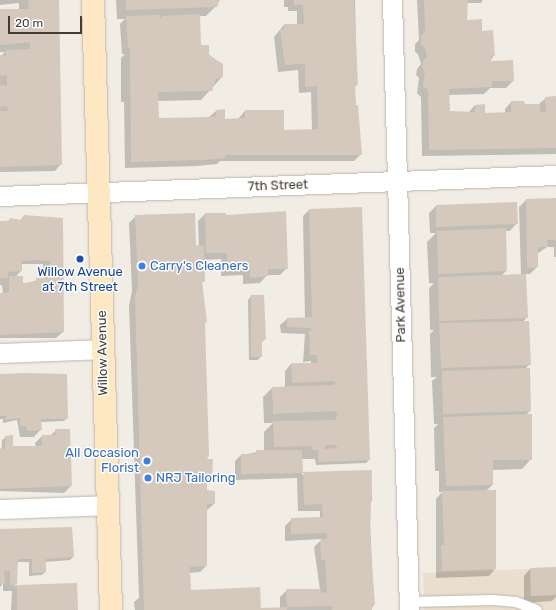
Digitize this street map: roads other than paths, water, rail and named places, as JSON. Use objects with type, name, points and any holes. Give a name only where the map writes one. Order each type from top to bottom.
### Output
[{"type":"main road","name":"Willow Avenue","points":[[93,0],[100,193],[111,610]]},
{"type":"street","name":"Park Avenue","points":[[392,0],[409,606]]},
{"type":"street","name":"7th Street","points":[[0,196],[556,175]]},
{"type":"street","points":[[0,353],[103,349]]},
{"type":"street","points":[[0,509],[108,505]]},
{"type":"lane","points":[[409,606],[492,600],[516,602],[537,610]]},
{"type":"place","name":"Willow Avenue at 7th Street","points":[[80,259]]},
{"type":"place","name":"Carry's Cleaners","points":[[142,266]]},
{"type":"place","name":"All Occasion Florist","points":[[147,461]]},
{"type":"place","name":"NRJ Tailoring","points":[[148,478]]}]
